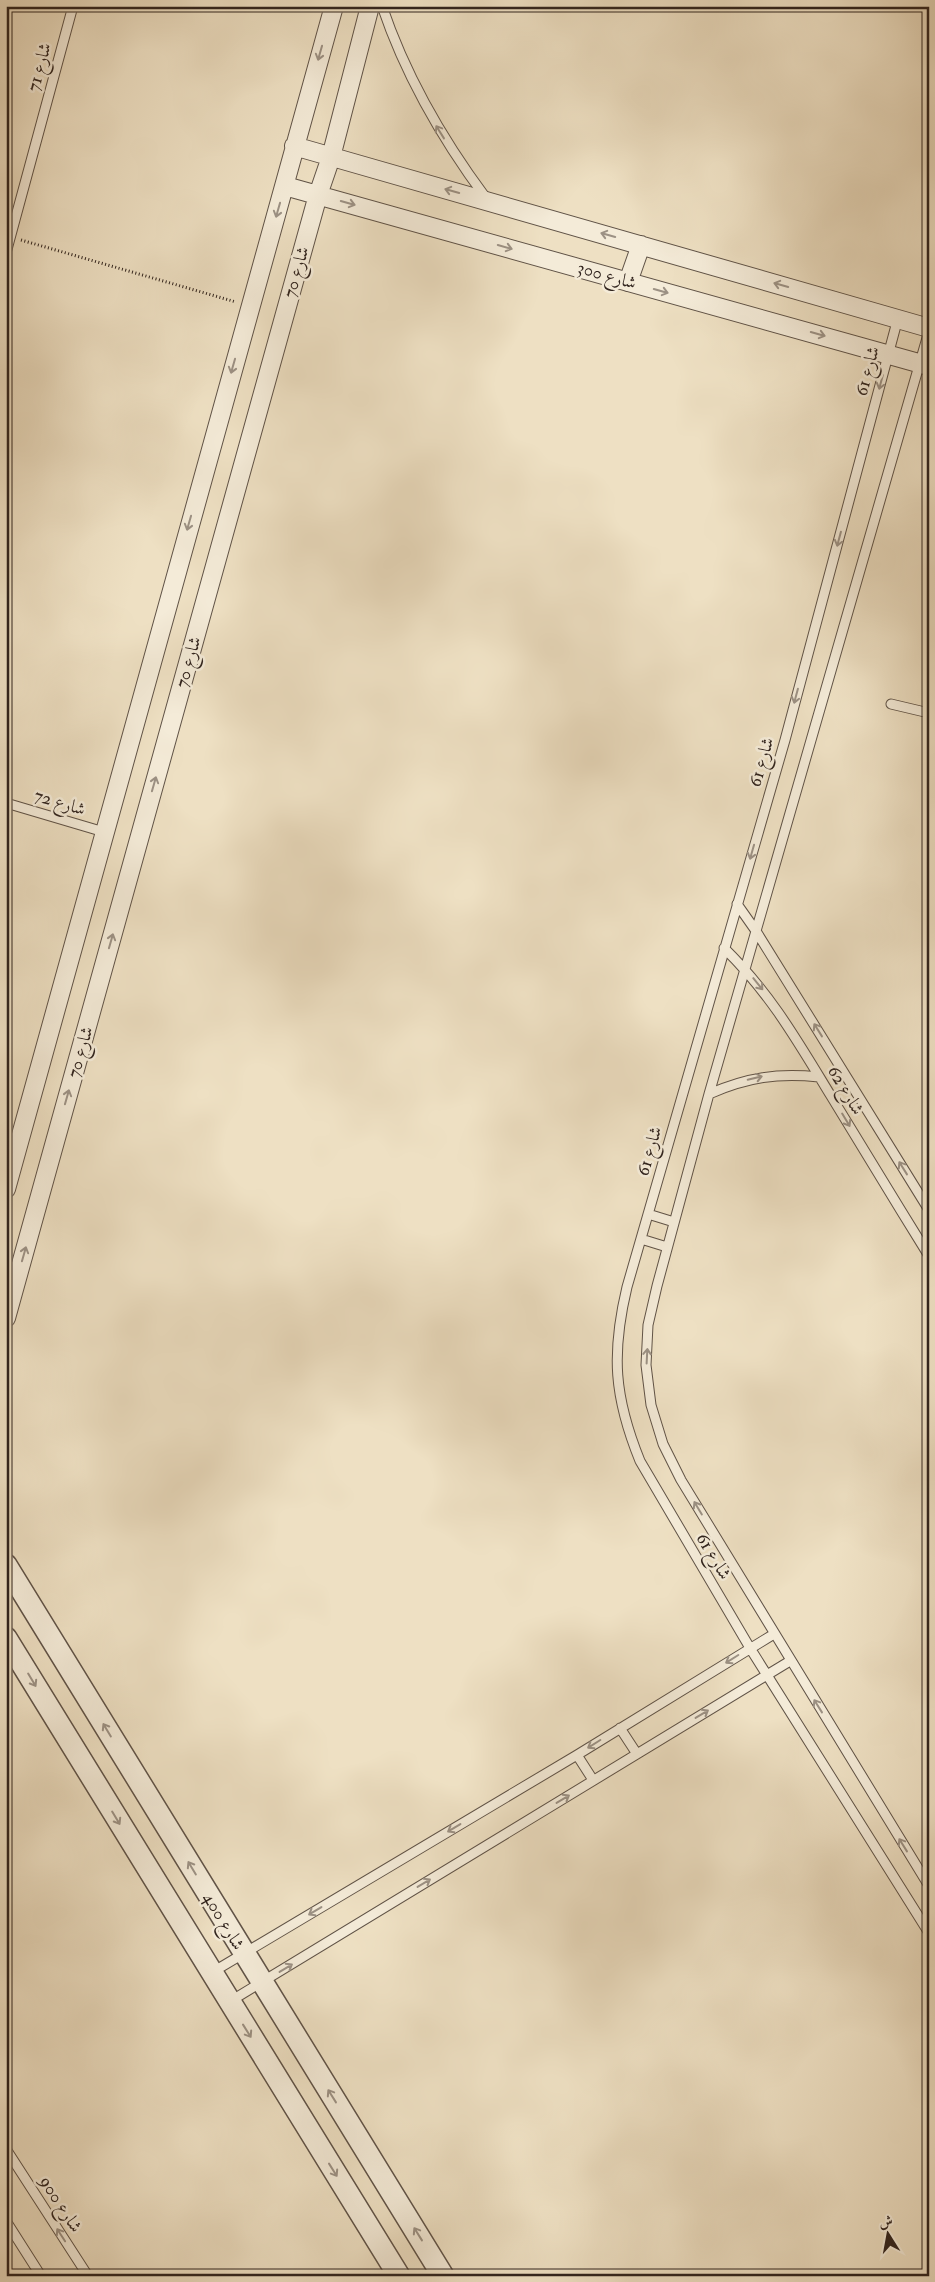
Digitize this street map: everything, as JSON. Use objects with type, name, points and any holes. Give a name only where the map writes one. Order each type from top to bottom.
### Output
[{"type":"street","name":"شارع 70","points":[[6,1188],[334,6]]},
{"type":"street","name":"شارع 70","points":[[6,1318],[318,194],[331,157],[370,6]]},
{"type":"street","points":[[294,146],[929,328]]},
{"type":"street","name":"شارع 300","points":[[284,186],[924,365]]},
{"type":"street","points":[[628,282],[641,245]]},
{"type":"street","name":"شارع 400","points":[[6,1565],[443,2276]]},
{"type":"street","points":[[6,1638],[399,2276]]},
{"type":"lane","name":"شارع 71","points":[[6,253],[73,6]]},
{"type":"lane","points":[[382,6],[410,77],[432,120],[458,161],[487,200]]},
{"type":"lane","name":"شارع 61","points":[[898,318],[784,740],[648,1214],[619,1322],[616,1357],[618,1393],[626,1428],[640,1461],[750,1648],[929,1933]]},
{"type":"lane","name":"شارع 61","points":[[929,332],[924,365],[745,968],[667,1247],[648,1325],[646,1365],[651,1405],[663,1444],[681,1480],[929,1886]]},
{"type":"lane","points":[[891,704],[929,713]]},
{"type":"lane","name":"شارع 72","points":[[6,803],[104,832]]},
{"type":"lane","name":"شارع 62","points":[[737,904],[756,931],[929,1210]]},
{"type":"lane","name":"شارع 62","points":[[724,948],[745,968],[792,1031],[929,1256]]},
{"type":"lane","points":[[709,1094],[735,1083],[763,1076],[791,1074],[819,1077]]},
{"type":"lane","points":[[648,1214],[674,1222]]},
{"type":"lane","points":[[641,1240],[667,1247]]},
{"type":"lane","points":[[211,1973],[577,1755],[774,1634]]},
{"type":"lane","points":[[229,2002],[790,1661]]},
{"type":"lane","points":[[620,1728],[637,1754]]},
{"type":"lane","points":[[577,1755],[593,1780]]},
{"type":"lane","name":"شارع 900","points":[[6,2149],[88,2276]]},
{"type":"lane","points":[[6,2221],[38,2275]]},
{"type":"path","points":[[11,237],[250,306]]}]
